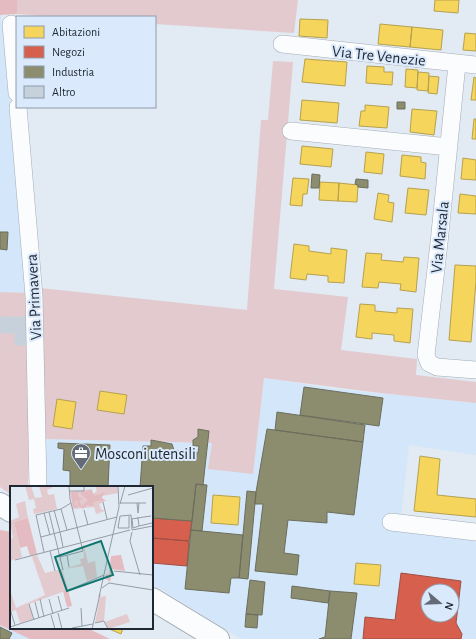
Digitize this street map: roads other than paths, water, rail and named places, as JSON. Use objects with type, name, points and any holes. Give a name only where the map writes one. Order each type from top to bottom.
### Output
[{"type":"main road","points":[[0,504],[10,510]]},
{"type":"main road","points":[[0,521],[10,519]]},
{"type":"main road","points":[[153,599],[218,639]]},
{"type":"street","points":[[11,24],[16,82]]},
{"type":"street","name":"Via Tre Venezie","points":[[282,44],[476,65]]},
{"type":"street","name":"Via Marsala","points":[[457,64],[426,355],[429,363],[437,367],[476,370]]},
{"type":"street","name":"Via Primavera","points":[[18,108],[34,296],[38,486]]},
{"type":"street","points":[[291,131],[448,147]]},
{"type":"street","points":[[391,522],[476,532]]},
{"type":"place","name":"Mosconi utensili","points":[[81,470]]}]
